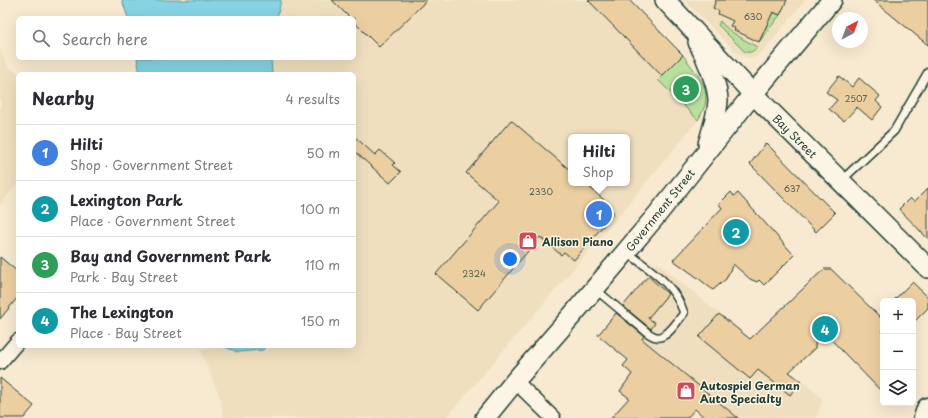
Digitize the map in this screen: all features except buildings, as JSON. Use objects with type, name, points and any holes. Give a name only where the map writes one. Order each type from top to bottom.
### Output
[{"type":"main road","name":"Bay Street","points":[[665,0],[753,94],[928,268]]},
{"type":"main road","name":"Government Street","points":[[485,418],[656,216],[753,94],[832,0]]},
{"type":"main road","points":[[690,27],[705,55],[717,90],[718,101],[716,119],[706,153]]},
{"type":"main road","points":[[925,418],[928,409]]},
{"type":"street","points":[[0,362],[16,342]]},
{"type":"street","points":[[515,381],[553,418]]},
{"type":"lane","points":[[841,182],[894,130],[928,72]]},
{"type":"lane","points":[[595,289],[648,333],[659,338],[664,336],[684,313],[677,296],[664,282],[626,251]]},
{"type":"shaded area","points":[[281,0],[332,0],[348,16],[278,16]]},
{"type":"shaded area","points":[[427,0],[629,0],[683,55],[658,80],[698,120],[622,212],[446,418],[224,418],[221,400],[200,349],[226,348],[238,352],[263,350],[264,348],[356,348],[356,72],[272,72],[271,60],[356,60],[356,24],[379,47]]},
{"type":"shaded area","points":[[684,0],[805,0],[767,47],[753,58],[745,57],[733,49]]},
{"type":"shaded area","points":[[0,50],[8,67],[16,72],[16,185],[0,205]]},
{"type":"shaded area","points":[[658,263],[823,399],[816,418],[705,418],[659,379],[667,359],[615,316]]},
{"type":"green space","points":[[773,12],[780,15],[759,42]]},
{"type":"green space","points":[[720,21],[733,33],[757,47],[755,50],[745,52],[718,25]]},
{"type":"green space","points":[[683,55],[700,78],[706,93],[706,101],[698,120],[658,80]]},
{"type":"water","points":[[122,0],[281,0],[277,16],[127,16]]},
{"type":"water","points":[[137,60],[271,60],[272,72],[140,72]]},
{"type":"water","points":[[227,348],[264,348],[263,350],[238,352]]},
{"type":"place","name":"Bay and Government Park","points":[[686,89]]},
{"type":"place","name":"Hilti","points":[[599,214]]},
{"type":"place","name":"Lexington Park","points":[[736,232]]},
{"type":"place","name":"Allison Piano","points":[[528,241]]},
{"type":"place","name":"The Lexington","points":[[825,329]]},
{"type":"place","name":"Autospiel German Auto Specialty","points":[[686,391]]}]
